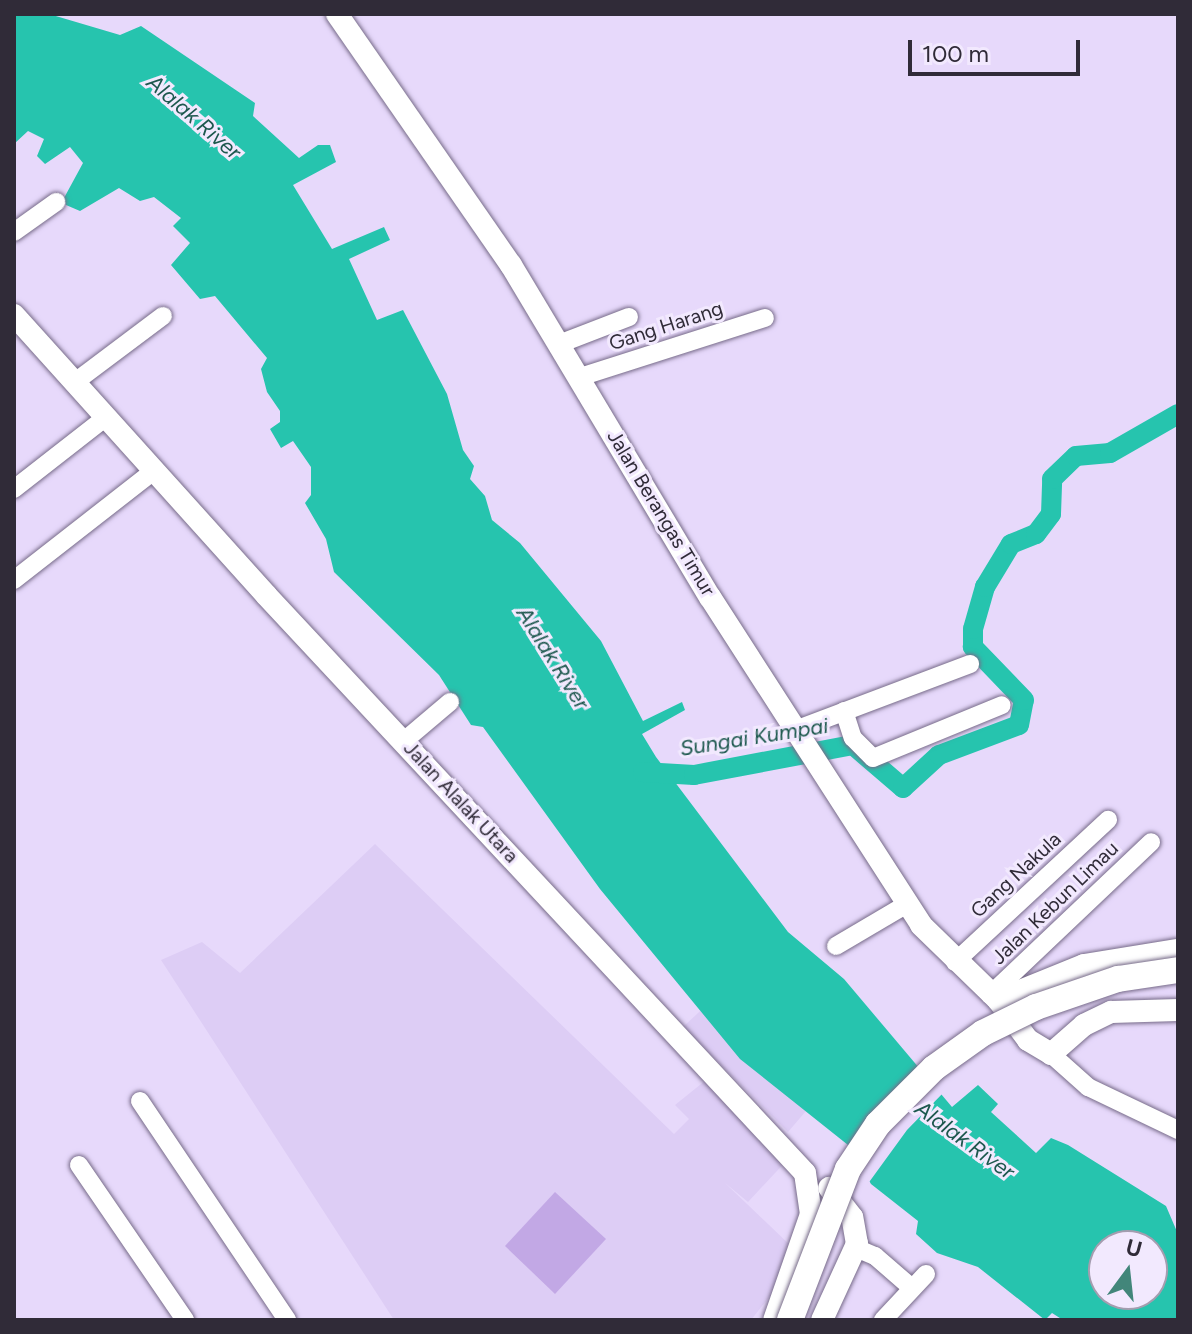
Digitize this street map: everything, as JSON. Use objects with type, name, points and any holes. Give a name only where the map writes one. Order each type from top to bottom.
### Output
[{"type":"highway","points":[[790,1320],[848,1169],[878,1124],[934,1068],[983,1033],[1036,1007],[1118,979],[1178,970]]},
{"type":"highway","points":[[807,1320],[841,1217],[862,1174],[899,1123],[939,1083],[990,1046],[1041,1020],[1120,994],[1178,986]]},
{"type":"main road","name":"Jalan Berangas Timur","points":[[337,14],[511,265],[710,597],[823,767],[907,904],[955,962],[994,998],[1028,1040],[1051,1054]]},
{"type":"main road","name":"Jalan Alalak Utara","points":[[14,315],[781,1144],[819,1189],[852,1217],[856,1248]]},
{"type":"main road","points":[[994,998],[1084,965],[1178,950]]},
{"type":"main road","points":[[1051,1054],[1084,1025],[1111,1012],[1178,1010]]},
{"type":"main road","points":[[774,1320],[819,1189]]},
{"type":"main road","points":[[822,1320],[856,1248]]},
{"type":"street","points":[[14,232],[56,202]]},
{"type":"street","points":[[75,382],[163,316]]},
{"type":"street","points":[[559,344],[629,317]]},
{"type":"street","name":"Gang Harang","points":[[580,377],[765,318]]},
{"type":"street","points":[[14,489],[106,417]]},
{"type":"street","points":[[14,580],[155,470]]},
{"type":"street","points":[[803,737],[844,711],[970,664]]},
{"type":"street","points":[[405,740],[450,702]]},
{"type":"street","points":[[844,711],[853,738],[873,758],[1002,705]]},
{"type":"street","name":"Gang Nakula","points":[[955,962],[1108,820]]},
{"type":"street","name":"Jalan Kebun Limau","points":[[994,998],[1151,842]]},
{"type":"street","points":[[836,946],[907,904]]},
{"type":"street","points":[[1051,1054],[1088,1087],[1178,1130]]},
{"type":"street","points":[[140,1101],[287,1320]]},
{"type":"street","points":[[79,1165],[185,1320]]},
{"type":"street","points":[[856,1248],[875,1256],[912,1288]]},
{"type":"street","points":[[883,1320],[926,1274]]},
{"type":"shaded area","points":[[375,844],[674,1134],[689,1119],[675,1105],[711,1076],[790,1157],[748,1202],[725,1183],[792,1247],[774,1291],[751,1320],[394,1320],[161,960],[202,942],[240,973]]},
{"type":"shaded area","points":[[712,1000],[812,1104],[788,1132],[683,1027]]},
{"type":"shaded area","points":[[555,1192],[606,1239],[555,1294],[505,1246]]},
{"type":"water","name":"Alalak River","points":[[14,14],[49,14],[120,35],[141,26],[255,103],[253,116],[299,158],[318,145],[330,145],[336,162],[293,185],[332,249],[384,227],[390,240],[349,259],[377,320],[403,310],[447,394],[463,450],[474,466],[470,479],[485,496],[492,520],[520,543],[601,641],[643,721],[682,702],[685,710],[642,734],[656,757],[788,932],[844,979],[952,1107],[978,1085],[998,1104],[991,1112],[1036,1153],[1051,1138],[1068,1145],[1166,1206],[1178,1234],[1178,1320],[1063,1320],[1052,1313],[1045,1320],[978,1267],[937,1253],[916,1234],[918,1221],[871,1184],[848,1145],[740,1059],[600,889],[483,727],[471,725],[439,675],[334,572],[326,539],[305,503],[311,495],[311,467],[293,441],[281,448],[270,429],[280,422],[280,411],[267,392],[261,369],[267,358],[215,296],[200,299],[171,265],[190,243],[173,226],[181,218],[154,197],[140,201],[119,188],[80,211],[66,205],[64,198],[83,163],[70,147],[45,164],[37,156],[44,139],[28,131],[14,144]]},
{"type":"pier","points":[[922,1066],[944,1092],[907,1130],[867,1185],[847,1152]]},
{"type":"waterway","name":"Sungai Kumpai","points":[[643,772],[694,775],[853,745],[903,788],[939,755],[1019,725],[1024,700],[973,647],[973,629],[985,587],[1011,544],[1036,534],[1051,514],[1052,479],[1076,456],[1110,453],[1178,414]]}]
